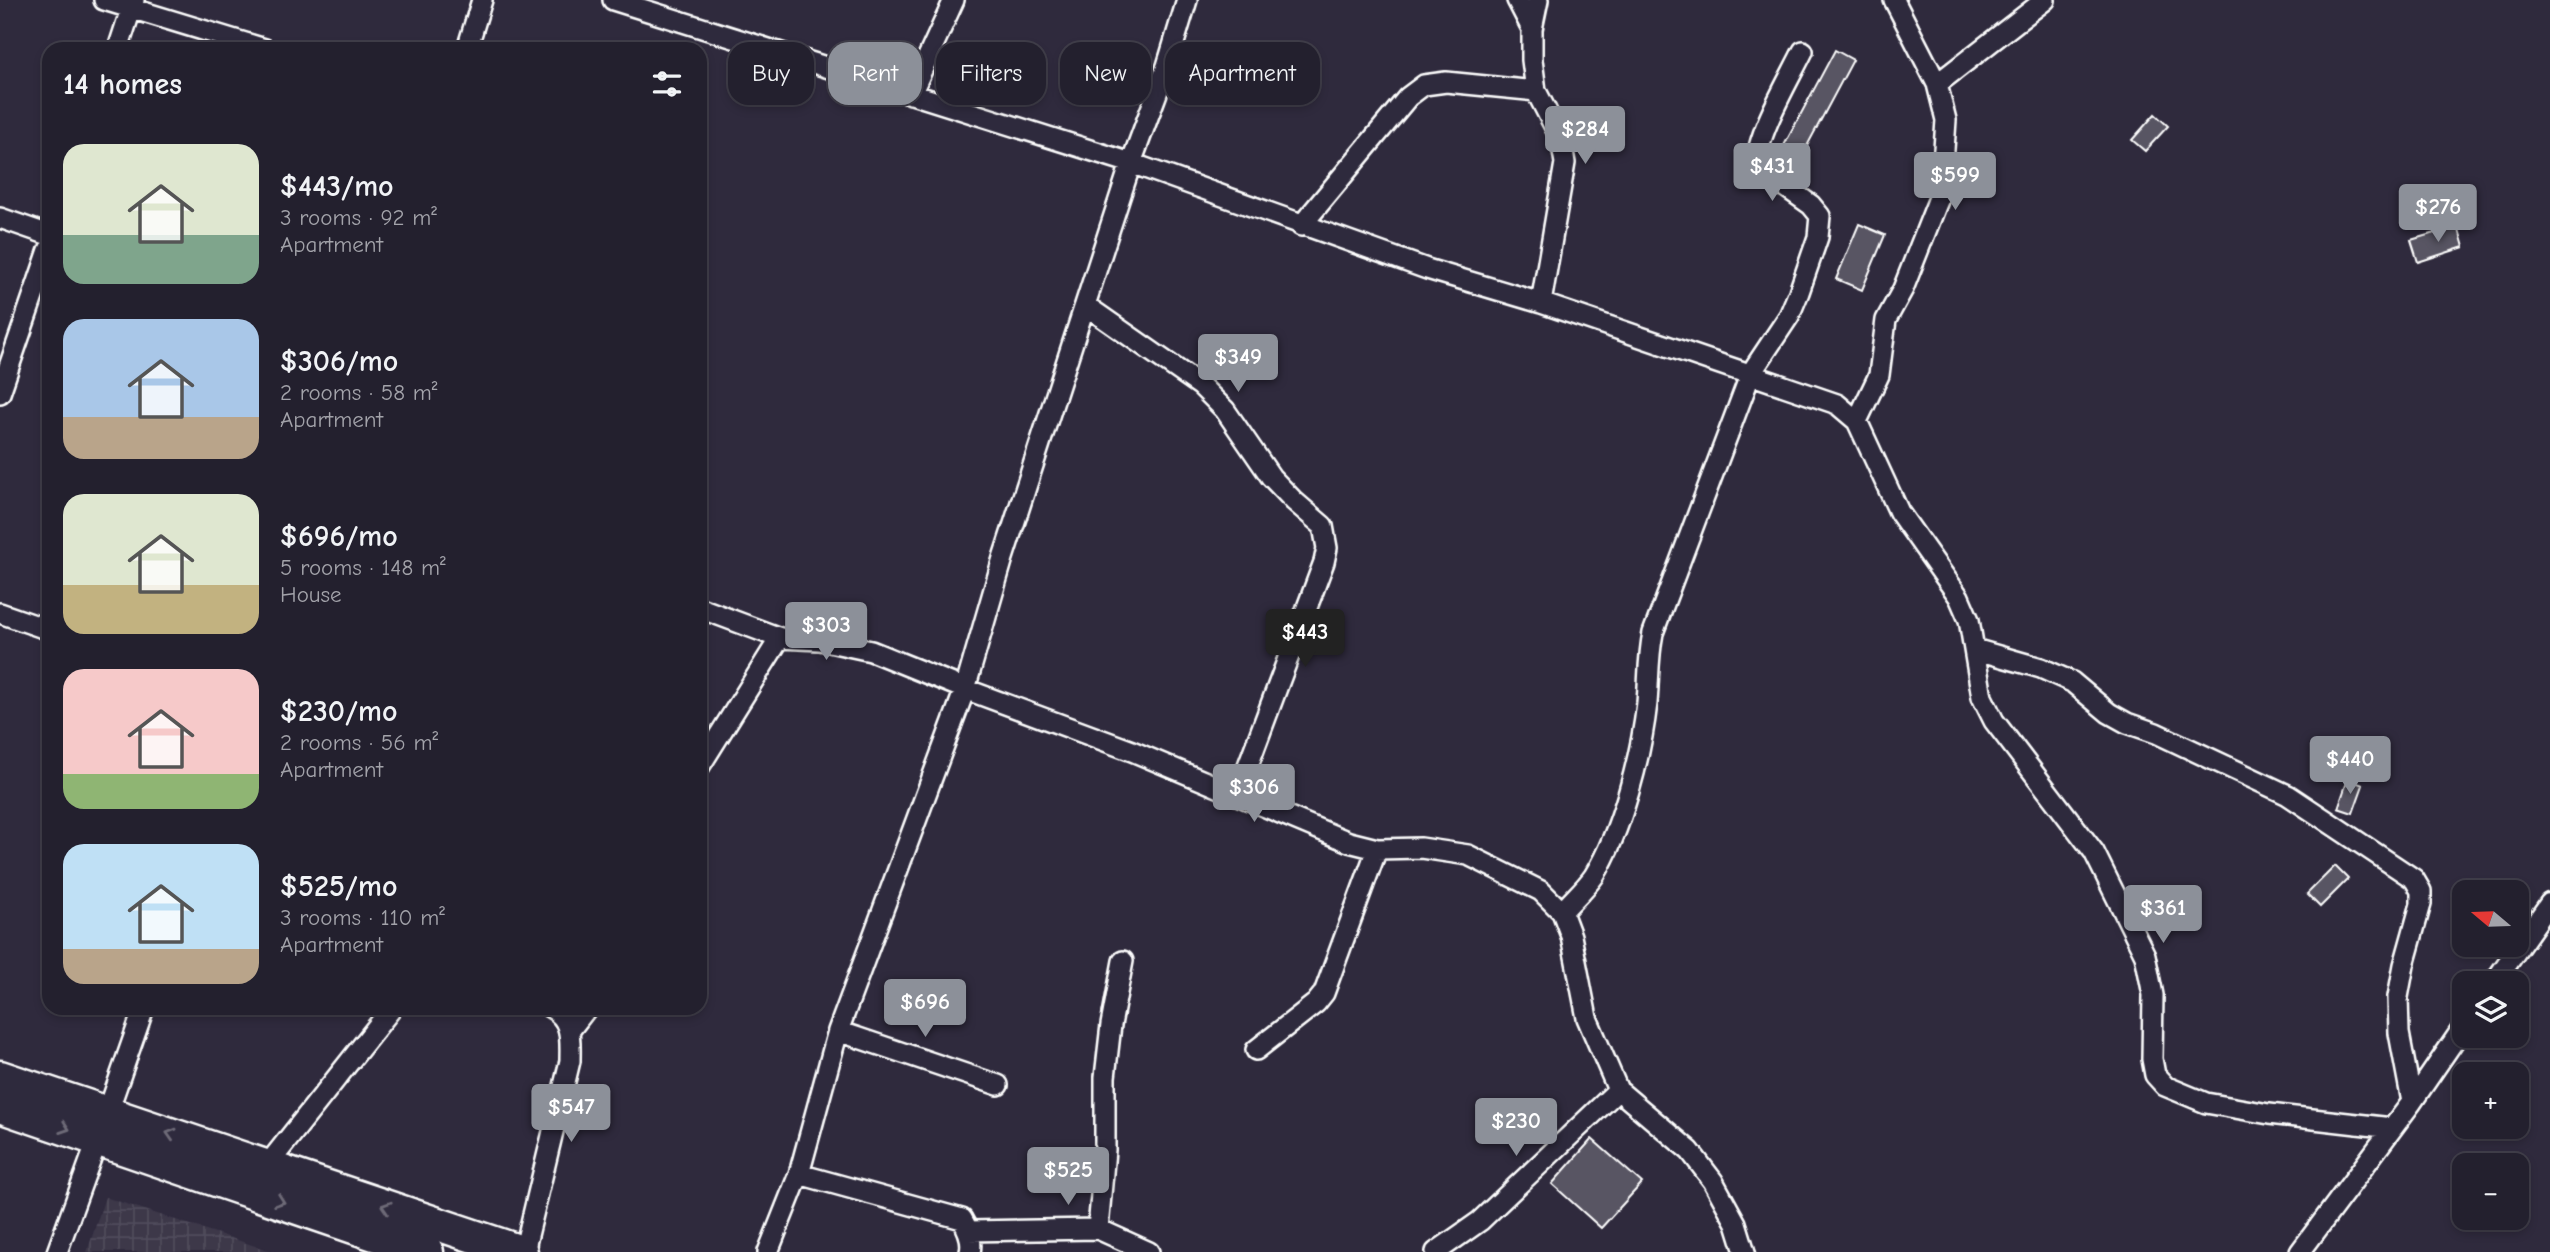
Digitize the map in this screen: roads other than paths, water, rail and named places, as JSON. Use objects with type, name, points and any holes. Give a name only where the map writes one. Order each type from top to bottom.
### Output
[{"type":"main road","points":[[0,1077],[102,1127],[433,1243],[523,1252]]},
{"type":"main road","points":[[0,1106],[102,1127],[182,1137],[265,1167],[433,1243]]},
{"type":"street","points":[[104,0],[133,4],[244,42]]},
{"type":"street","points":[[469,42],[482,0]]},
{"type":"street","points":[[613,0],[828,68]]},
{"type":"street","points":[[922,70],[954,0]]},
{"type":"street","points":[[768,1252],[799,1174],[838,1031],[965,689],[1003,558],[1131,163],[1167,66],[1187,0]]},
{"type":"street","points":[[1517,0],[1532,29]]},
{"type":"street","points":[[1538,0],[1532,29],[1536,91],[1561,139],[1565,163],[1541,303]]},
{"type":"street","points":[[1857,421],[1879,375],[1886,320],[1903,289],[1939,198],[1946,120],[1937,83],[1894,0]]},
{"type":"street","points":[[1937,83],[2045,0]]},
{"type":"street","points":[[120,42],[133,4]]},
{"type":"street","points":[[1562,912],[1592,878],[1615,836],[1639,749],[1647,703],[1648,655],[1653,634],[1751,373],[1789,316],[1818,237],[1820,216],[1811,205],[1756,166],[1756,155],[1767,127],[1803,51]]},
{"type":"street","points":[[1301,226],[1408,97],[1424,85],[1447,82],[1536,91]]},
{"type":"street","points":[[922,97],[1131,163],[1301,226],[1427,269],[1541,303],[1837,404],[1857,421],[1899,512],[1959,597],[1969,620],[1982,697],[1994,721],[2094,852],[2146,955],[2153,995],[2152,1059],[2155,1075],[2165,1086],[2206,1103],[2269,1114],[2392,1128]]},
{"type":"street","points":[[0,218],[42,233]]},
{"type":"street","points":[[0,393],[42,270]]},
{"type":"street","points":[[1085,305],[1201,386],[1225,410],[1271,477],[1323,526],[1327,548],[1324,562],[1237,795]]},
{"type":"street","points":[[707,611],[780,638],[820,640],[871,650],[965,689],[1132,751],[1349,842],[1377,849],[1420,848],[1468,855],[1541,891],[1562,912],[1571,936],[1587,1018],[1618,1090],[1690,1152],[1713,1181],[1735,1223],[1745,1252]]},
{"type":"street","points":[[0,613],[42,627]]},
{"type":"street","points":[[707,755],[780,638]]},
{"type":"street","points":[[1974,649],[2041,668],[2072,682],[2109,713],[2127,723],[2156,733],[2288,795],[2413,879],[2421,891],[2421,904],[2398,998],[2399,1032],[2412,1102]]},
{"type":"street","points":[[1256,1050],[1316,1003],[1324,993],[1377,849]]},
{"type":"street","points":[[2502,971],[2550,903]]},
{"type":"street","points":[[1098,1228],[1105,1150],[1105,1077],[1111,1025],[1124,961]]},
{"type":"street","points":[[57,1252],[142,1015]]},
{"type":"street","points":[[265,1167],[386,1015]]},
{"type":"street","points":[[523,1252],[570,1061],[570,1030],[560,1015]]},
{"type":"street","points":[[570,1030],[582,1015]]},
{"type":"street","points":[[838,1031],[998,1085]]},
{"type":"street","points":[[2300,1252],[2412,1102],[2452,1044]]},
{"type":"street","points":[[1436,1252],[1480,1221],[1618,1090]]},
{"type":"street","points":[[799,1174],[962,1219],[969,1231],[972,1246],[970,1252]]},
{"type":"street","points":[[969,1231],[1098,1228],[1149,1252]]}]
